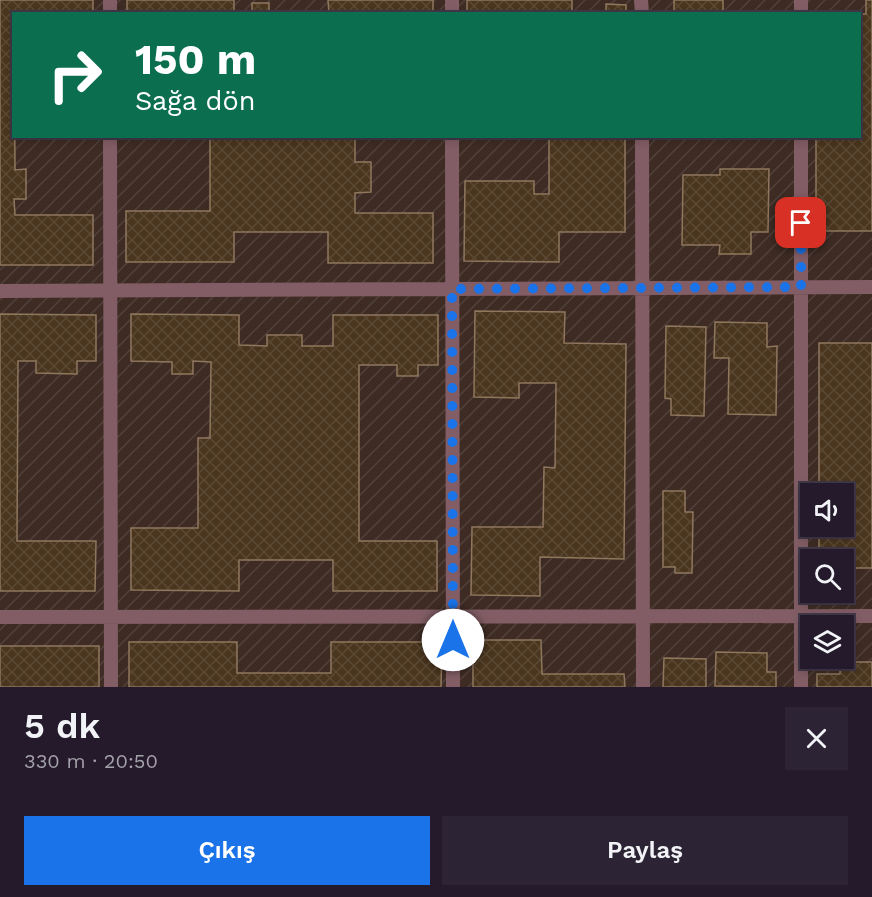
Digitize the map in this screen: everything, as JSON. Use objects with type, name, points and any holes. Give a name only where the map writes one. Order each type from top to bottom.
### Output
[{"type":"street","points":[[110,138],[111,687]]},
{"type":"street","points":[[452,138],[453,687]]},
{"type":"street","points":[[642,138],[643,687]]},
{"type":"street","points":[[801,138],[801,615]]},
{"type":"street","points":[[0,291],[872,287]]},
{"type":"street","points":[[854,616],[872,616]]},
{"type":"street","points":[[0,617],[800,617]]},
{"type":"street","points":[[801,669],[801,687]]},
{"type":"shaded area","points":[[0,0],[872,0],[872,687],[0,687]]},
{"type":"building","points":[[0,0],[93,0],[93,12],[12,12],[12,138],[15,138],[15,170],[26,169],[26,199],[14,199],[15,215],[93,215],[93,265],[0,265]]},
{"type":"building","points":[[127,0],[234,0],[234,12],[127,12]]},
{"type":"building","points":[[328,0],[433,0],[433,12],[329,12]]},
{"type":"building","points":[[467,0],[572,0],[572,12],[467,12]]},
{"type":"building","points":[[674,0],[723,0],[723,12],[674,12]]},
{"type":"building","points":[[866,0],[872,0],[872,231],[816,231],[816,138],[861,138],[861,14],[866,14]]},
{"type":"building","points":[[252,3],[269,3],[269,12],[252,12]]},
{"type":"building","points":[[606,4],[626,5],[626,12],[606,12]]},
{"type":"building","points":[[210,138],[355,138],[355,162],[371,162],[371,192],[355,193],[355,213],[433,213],[433,263],[328,263],[328,232],[234,232],[234,262],[126,262],[126,211],[210,211]]},
{"type":"building","points":[[549,138],[625,138],[625,232],[559,232],[559,262],[464,261],[465,181],[534,181],[534,194],[549,194]]},
{"type":"building","points":[[720,169],[769,169],[768,232],[751,232],[751,254],[719,254],[720,245],[682,245],[683,175],[720,175]]},
{"type":"building","points":[[475,311],[565,312],[564,343],[626,344],[624,559],[540,557],[540,596],[471,595],[472,527],[543,527],[544,467],[555,468],[556,383],[519,383],[519,398],[474,397]]},
{"type":"building","points":[[0,314],[96,315],[96,361],[77,361],[77,374],[36,373],[36,361],[18,361],[17,541],[96,541],[95,591],[0,591]]},
{"type":"building","points":[[131,314],[239,315],[239,345],[267,346],[267,335],[302,335],[302,346],[333,346],[333,315],[438,315],[438,365],[418,365],[418,376],[397,376],[397,365],[359,365],[359,541],[437,541],[437,591],[333,591],[333,560],[239,560],[239,591],[131,590],[131,528],[198,528],[198,438],[210,438],[211,362],[193,361],[193,374],[172,374],[172,362],[131,361]]},
{"type":"building","points":[[715,322],[767,323],[767,347],[777,346],[776,415],[728,414],[729,358],[714,358]]},
{"type":"building","points":[[666,326],[706,327],[704,416],[671,415],[671,399],[665,398]]},
{"type":"building","points":[[819,343],[872,343],[872,568],[854,568],[854,549],[819,549],[819,537],[854,537],[854,483],[819,483]]},
{"type":"building","points":[[663,491],[685,491],[685,512],[693,512],[692,573],[675,573],[675,567],[663,567]]},
{"type":"building","points":[[473,640],[541,640],[542,674],[624,674],[625,687],[473,687]]},
{"type":"building","points":[[129,642],[237,642],[237,673],[331,673],[331,642],[442,642],[441,687],[129,687]]},
{"type":"building","points":[[0,646],[99,646],[99,687],[0,687]]},
{"type":"building","points":[[716,652],[767,653],[767,672],[776,672],[776,687],[715,686]]},
{"type":"building","points":[[664,658],[706,659],[706,687],[663,687]]},
{"type":"building","points":[[854,662],[872,662],[872,687],[817,687],[817,674],[840,674],[840,669],[854,669]]},
{"type":"route","points":[[453,640],[452,289],[801,287],[801,223]]}]
